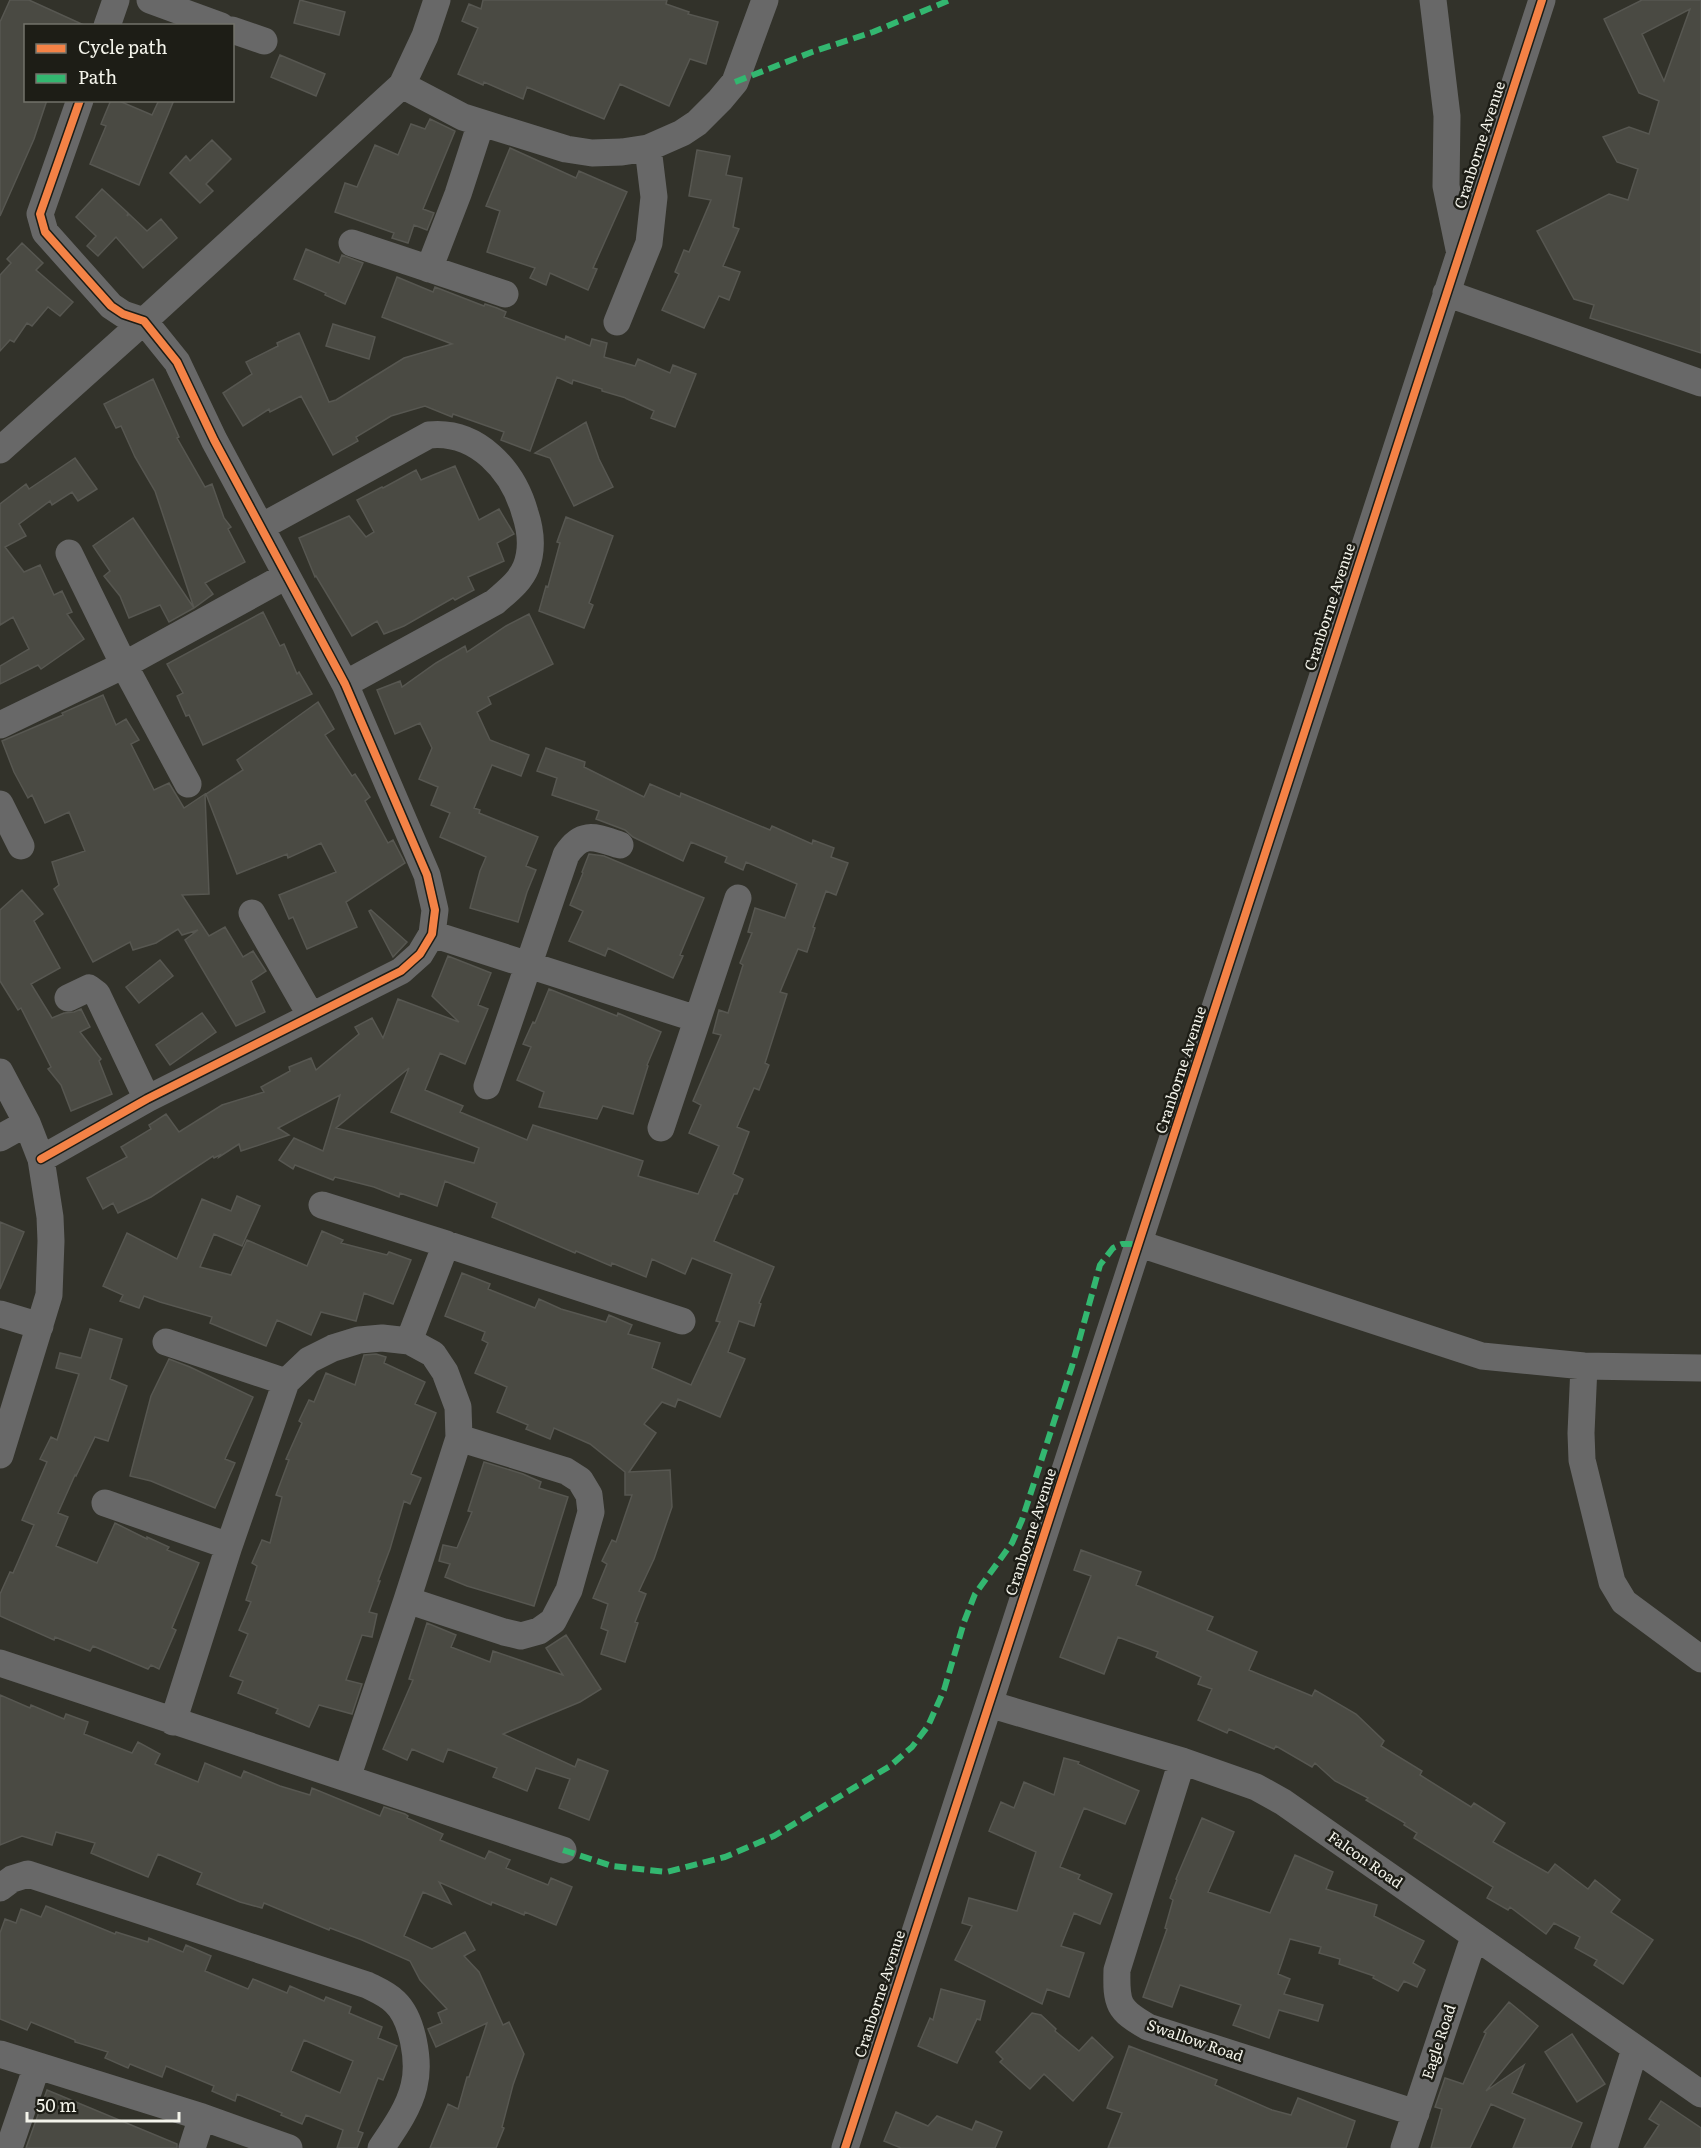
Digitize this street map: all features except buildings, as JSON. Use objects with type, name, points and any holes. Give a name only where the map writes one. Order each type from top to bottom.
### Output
[{"type":"street","points":[[108,24],[116,0]]},
{"type":"street","points":[[150,0],[216,24]]},
{"type":"street","points":[[0,450],[402,85],[425,36],[437,0]]},
{"type":"street","points":[[402,85],[463,117],[574,150],[592,153],[648,148],[682,133],[697,123],[735,82],[765,0]]},
{"type":"street","points":[[1433,0],[1447,116],[1446,186],[1459,250]]},
{"type":"street","name":"Cranborne Avenue","points":[[845,2148],[1542,0]]},
{"type":"street","points":[[234,31],[264,41]]},
{"type":"street","points":[[41,1159],[147,1099],[401,971],[420,954],[432,934],[435,910],[427,875],[345,684],[214,440],[177,362],[144,321],[123,314],[111,306],[45,232],[40,214],[79,102]]},
{"type":"street","points":[[429,269],[458,194],[481,123]]},
{"type":"street","points":[[617,322],[649,243],[654,197],[648,148]]},
{"type":"street","points":[[352,243],[505,294]]},
{"type":"street","points":[[1446,293],[1701,383]]},
{"type":"street","points":[[261,527],[429,435],[451,436],[477,447],[498,462],[512,479],[530,527],[531,551],[525,569],[515,583],[495,602],[345,684]]},
{"type":"street","points":[[69,553],[124,665],[188,783]]},
{"type":"street","points":[[0,725],[124,665],[286,576]]},
{"type":"street","points":[[0,804],[21,846]]},
{"type":"street","points":[[486,1086],[566,855],[572,845],[581,838],[593,836],[620,844]]},
{"type":"street","points":[[661,1128],[738,898]]},
{"type":"street","points":[[252,913],[311,1016]]},
{"type":"street","points":[[432,934],[697,1019]]},
{"type":"street","points":[[68,998],[89,988],[97,994],[147,1099]]},
{"type":"street","points":[[0,1072],[27,1123],[41,1159],[50,1217],[51,1252],[49,1295],[0,1455]]},
{"type":"street","points":[[0,1138],[27,1123]]},
{"type":"street","points":[[321,1205],[682,1321]]},
{"type":"street","points":[[409,1341],[446,1244]]},
{"type":"street","points":[[1140,1244],[1482,1356],[1584,1366],[1701,1368]]},
{"type":"street","points":[[0,1314],[40,1326]]},
{"type":"street","points":[[173,1722],[229,1546],[286,1382],[309,1360],[333,1348],[359,1340],[382,1338],[409,1341],[432,1354],[445,1372],[458,1407],[459,1438],[347,1778]]},
{"type":"street","points":[[166,1342],[286,1382]]},
{"type":"street","points":[[1584,1366],[1582,1460],[1612,1582],[1624,1602],[1701,1659]]},
{"type":"street","points":[[407,1600],[521,1636],[539,1631],[553,1621],[569,1590],[591,1512],[589,1496],[580,1480],[566,1471],[459,1438]]},
{"type":"street","points":[[105,1503],[229,1546]]},
{"type":"street","points":[[0,1663],[563,1850]]},
{"type":"street","name":"Falcon Road","points":[[989,1704],[1182,1761],[1256,1787],[1283,1802],[1701,2094]]},
{"type":"street","name":"Swallow Road","points":[[1182,1761],[1117,1970],[1116,1996],[1129,2016],[1148,2027],[1416,2114]]},
{"type":"street","points":[[0,1888],[12,1879],[28,1874],[367,1985],[381,1992],[396,2003],[411,2029],[418,2061],[414,2087],[397,2125],[381,2148]]},
{"type":"street","name":"Eagle Road","points":[[1404,2148],[1474,1937]]},
{"type":"street","points":[[1604,2148],[1635,2049]]},
{"type":"street","points":[[0,2054],[202,2117],[289,2148]]},
{"type":"street","points":[[9,2148],[37,2066]]},
{"type":"street","points":[[192,2148],[202,2117]]},
{"type":"marked path","points":[[735,82],[812,52],[873,32],[950,0]]},
{"type":"marked path","points":[[563,1850],[612,1866],[667,1872],[725,1857],[774,1836],[890,1766],[912,1747],[928,1726],[944,1690],[964,1622],[975,1594],[1012,1543],[1022,1520],[1072,1366],[1100,1265],[1113,1248],[1122,1244],[1140,1244]]},
{"type":"cycle path","points":[[845,2148],[1542,0]]},
{"type":"cycle path","points":[[41,1159],[147,1099],[401,971],[420,954],[432,934],[435,910],[427,875],[345,684],[214,440],[177,362],[144,321],[123,314],[111,306],[45,232],[40,214],[79,102]]}]
